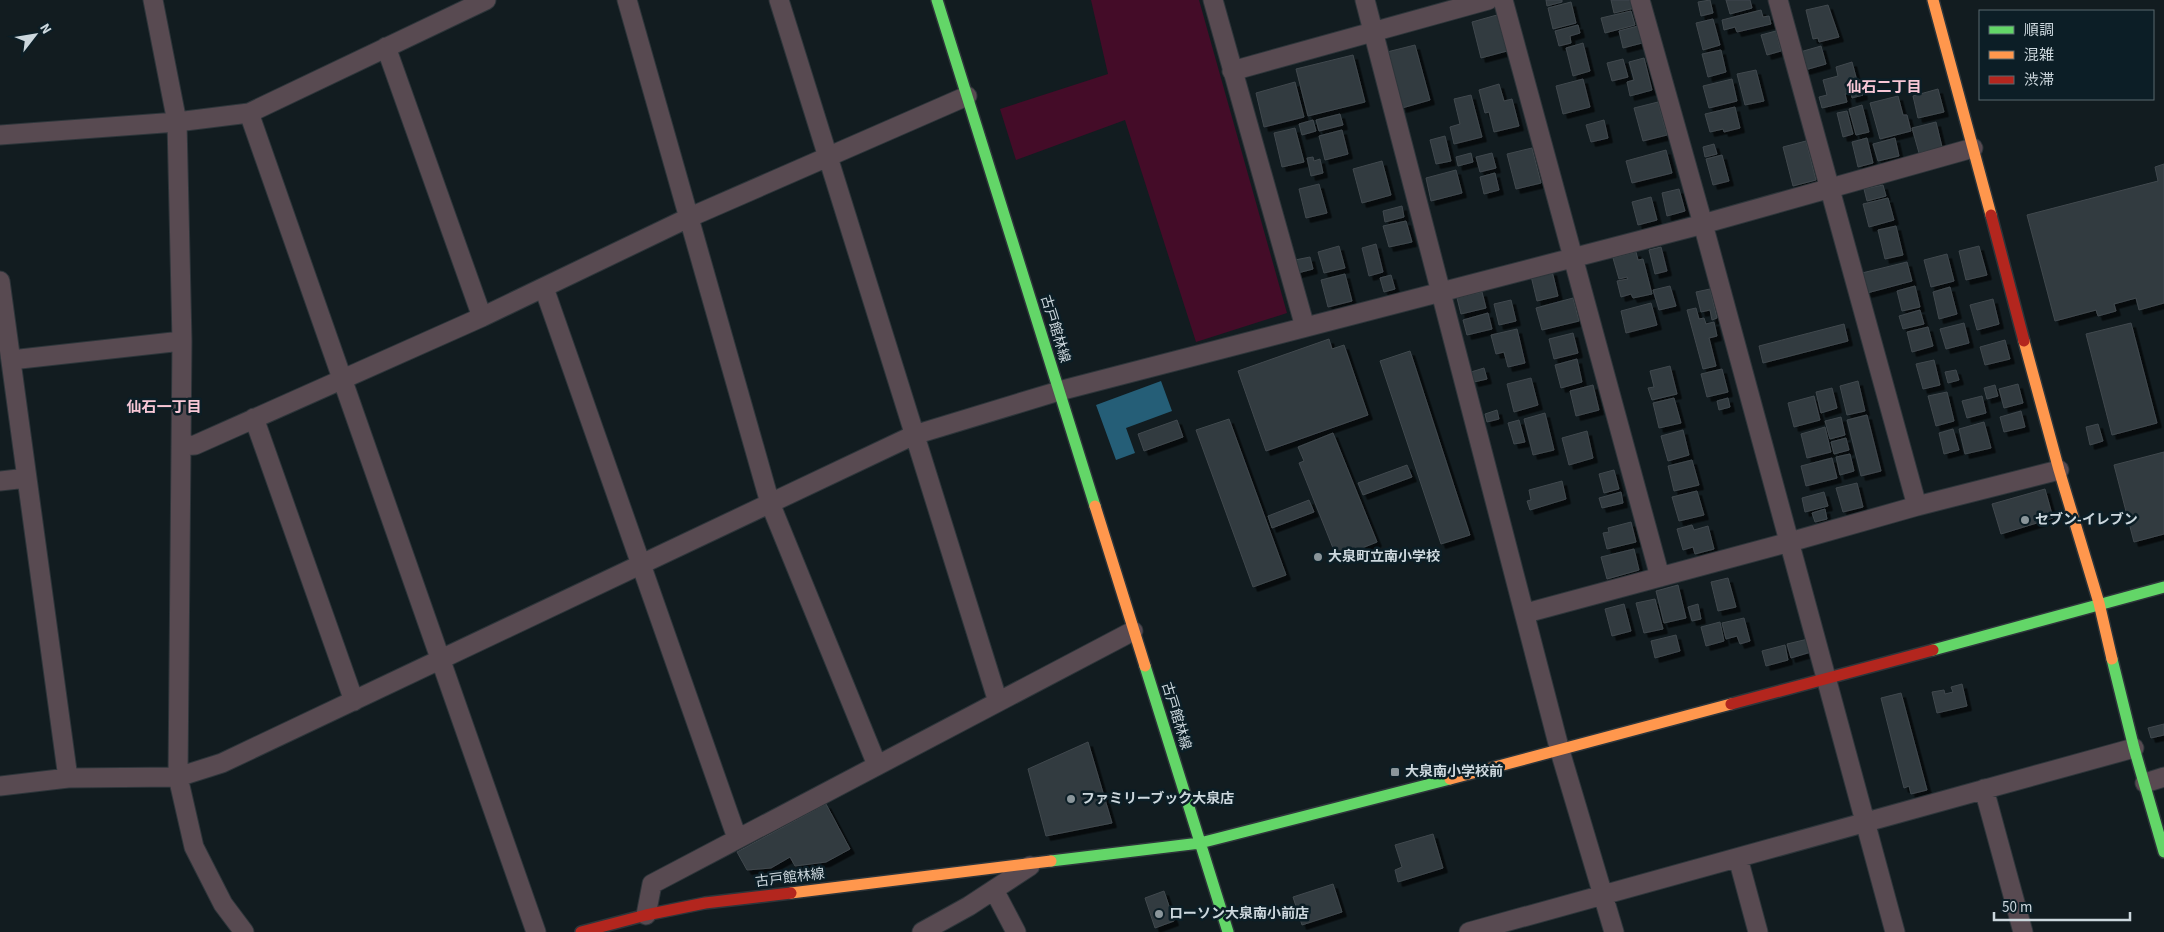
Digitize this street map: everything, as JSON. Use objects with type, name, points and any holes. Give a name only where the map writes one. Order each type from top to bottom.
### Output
[{"type":"street","points":[[153,0],[177,122],[182,341],[178,777],[194,847],[223,904],[244,932]]},
{"type":"street","points":[[0,135],[177,122],[249,113],[386,46],[459,6],[486,0]]},
{"type":"street","points":[[627,0],[770,503],[877,764]]},
{"type":"street","points":[[780,0],[998,702]]},
{"type":"street","name":"古戸館林線","points":[[581,932],[646,915],[705,903],[1035,862],[1200,844],[937,0]]},
{"type":"street","points":[[1213,0],[1305,327]]},
{"type":"street","points":[[1365,0],[1526,613],[1560,751],[1614,932]]},
{"type":"street","points":[[1232,71],[1488,0]]},
{"type":"street","points":[[1503,0],[1660,576]]},
{"type":"street","points":[[1640,0],[1703,224],[1895,932]]},
{"type":"street","points":[[1778,0],[1831,187],[1917,506]]},
{"type":"street","points":[[1933,0],[2059,470],[2099,603],[2134,748],[2164,852]]},
{"type":"street","points":[[386,46],[482,317]]},
{"type":"street","points":[[181,446],[195,445],[482,317],[688,218],[967,96]]},
{"type":"street","points":[[249,113],[536,932]]},
{"type":"street","points":[[0,786],[68,778],[178,777],[222,763],[914,435],[1059,392],[1703,224],[1973,148]]},
{"type":"street","points":[[0,281],[68,778]]},
{"type":"street","points":[[544,288],[737,838]]},
{"type":"street","points":[[11,360],[182,341]]},
{"type":"street","points":[[254,418],[354,701]]},
{"type":"street","points":[[1526,613],[1917,506],[2059,470]]},
{"type":"street","points":[[0,481],[27,478]]},
{"type":"street","points":[[1228,932],[1200,844],[1560,751],[2164,586]]},
{"type":"street","points":[[646,915],[652,884],[877,764],[1134,631]]},
{"type":"street","points":[[1469,932],[1494,929],[1602,894],[2134,748]]},
{"type":"street","points":[[2145,783],[2164,777]]},
{"type":"street","points":[[1984,789],[2023,932]]},
{"type":"street","points":[[1738,858],[1758,932]]},
{"type":"street","points":[[922,932],[946,926],[1035,862]]},
{"type":"street","points":[[994,890],[1016,932]]},
{"type":"shaded area","points":[[1091,0],[1199,0],[1287,313],[1196,342],[1125,120],[1016,160],[1000,109],[1108,74]]},
{"type":"water","points":[[1161,381],[1172,411],[1126,428],[1135,453],[1116,460],[1096,405]]},
{"type":"building","points":[[1546,0],[1562,0],[1562,2],[1547,6]]},
{"type":"building","points":[[1611,0],[1633,0],[1635,8],[1614,13]]},
{"type":"building","points":[[1710,0],[1713,13],[1701,16],[1698,2]]},
{"type":"building","points":[[1726,0],[1750,0],[1752,8],[1730,14]]},
{"type":"building","points":[[1571,2],[1576,23],[1553,29],[1548,8]]},
{"type":"building","points":[[1828,5],[1839,37],[1819,42],[1818,38],[1813,39],[1806,10]]},
{"type":"building","points":[[1761,10],[1763,17],[1769,16],[1771,24],[1737,32],[1735,27],[1724,30],[1722,20]]},
{"type":"building","points":[[1631,11],[1635,25],[1605,33],[1601,18]]},
{"type":"building","points":[[1497,15],[1507,51],[1481,58],[1472,22]]},
{"type":"building","points":[[1713,19],[1720,45],[1703,50],[1696,23]]},
{"type":"building","points":[[1578,25],[1580,33],[1570,36],[1571,43],[1559,46],[1555,31]]},
{"type":"building","points":[[1638,26],[1642,43],[1623,48],[1619,31]]},
{"type":"building","points":[[1776,31],[1781,51],[1767,55],[1761,35]]},
{"type":"building","points":[[1583,43],[1590,71],[1573,76],[1566,48]]},
{"type":"building","points":[[1415,45],[1430,100],[1402,108],[1387,52]]},
{"type":"building","points":[[1821,46],[1826,64],[1805,70],[1800,52]]},
{"type":"building","points":[[1721,50],[1726,72],[1708,77],[1702,54]]},
{"type":"building","points":[[1353,55],[1365,102],[1308,116],[1296,69]]},
{"type":"building","points":[[1644,58],[1652,90],[1630,96],[1627,82],[1634,80],[1629,62]]},
{"type":"building","points":[[1623,59],[1628,77],[1612,81],[1607,63]]},
{"type":"building","points":[[1852,62],[1857,81],[1860,80],[1863,95],[1852,98],[1851,93],[1845,94],[1847,102],[1822,108],[1819,97],[1827,95],[1823,80],[1838,76],[1836,67]]},
{"type":"building","points":[[1756,70],[1764,101],[1745,105],[1737,74]]},
{"type":"building","points":[[1583,79],[1590,107],[1563,114],[1556,86]]},
{"type":"building","points":[[1732,79],[1737,101],[1709,108],[1703,86]]},
{"type":"building","points":[[1295,82],[1304,117],[1264,127],[1256,93]]},
{"type":"building","points":[[1499,84],[1504,101],[1512,99],[1519,126],[1494,132],[1489,112],[1485,113],[1479,90]]},
{"type":"building","points":[[1938,89],[1944,112],[1918,118],[1913,96]]},
{"type":"building","points":[[1471,95],[1482,137],[1454,144],[1450,127],[1460,124],[1454,99]]},
{"type":"building","points":[[1898,96],[1903,115],[1907,115],[1911,131],[1880,139],[1870,103]]},
{"type":"building","points":[[1658,102],[1667,135],[1643,141],[1634,108]]},
{"type":"building","points":[[1862,105],[1869,132],[1856,135],[1849,109]]},
{"type":"building","points":[[1735,107],[1740,128],[1724,132],[1723,129],[1710,132],[1705,114]]},
{"type":"building","points":[[1847,111],[1853,134],[1843,137],[1837,113]]},
{"type":"building","points":[[1340,114],[1343,125],[1319,131],[1316,120]]},
{"type":"building","points":[[1313,120],[1316,131],[1302,135],[1299,124]]},
{"type":"building","points":[[1604,120],[1608,138],[1591,142],[1586,125]]},
{"type":"building","points":[[1936,122],[1942,147],[1919,153],[1912,128]]},
{"type":"building","points":[[1295,128],[1304,162],[1282,167],[1274,133]]},
{"type":"building","points":[[1342,130],[1348,154],[1325,160],[1319,136]]},
{"type":"building","points":[[1445,136],[1451,161],[1436,164],[1430,140]]},
{"type":"building","points":[[1867,138],[1873,163],[1858,167],[1852,142]]},
{"type":"building","points":[[1895,138],[1899,156],[1878,161],[1873,144]]},
{"type":"building","points":[[1806,141],[1816,180],[1793,186],[1783,147]]},
{"type":"building","points":[[1714,144],[1717,154],[1705,157],[1703,147]]},
{"type":"building","points":[[1532,148],[1541,183],[1516,189],[1507,154]]},
{"type":"building","points":[[1666,150],[1672,173],[1632,183],[1626,161]]},
{"type":"building","points":[[1471,153],[1473,162],[1458,166],[1456,157]]},
{"type":"building","points":[[1492,153],[1496,168],[1480,172],[1476,157]]},
{"type":"building","points":[[1722,155],[1729,181],[1713,185],[1706,159]]},
{"type":"building","points":[[1313,157],[1314,161],[1320,159],[1323,173],[1311,176],[1307,158]]},
{"type":"building","points":[[1382,161],[1391,195],[1362,203],[1353,169]]},
{"type":"building","points":[[2164,164],[2164,303],[2139,310],[2136,298],[2114,304],[2116,311],[2098,316],[2096,310],[2055,321],[2027,215],[2158,181],[2155,167]]},
{"type":"building","points":[[1456,170],[1462,193],[1431,201],[1426,178]]},
{"type":"building","points":[[1495,173],[1499,190],[1484,194],[1480,177]]},
{"type":"building","points":[[1319,184],[1327,213],[1306,218],[1299,189]]},
{"type":"building","points":[[1883,185],[1886,196],[1867,201],[1864,189]]},
{"type":"building","points":[[1679,189],[1685,211],[1667,216],[1662,193]]},
{"type":"building","points":[[1651,197],[1657,220],[1638,225],[1632,202]]},
{"type":"building","points":[[1888,198],[1894,220],[1869,227],[1863,204]]},
{"type":"building","points":[[1402,206],[1404,217],[1385,222],[1383,211]]},
{"type":"building","points":[[1406,221],[1412,242],[1389,247],[1383,226]]},
{"type":"building","points":[[1896,226],[1903,255],[1885,259],[1878,230]]},
{"type":"building","points":[[1376,244],[1383,272],[1369,276],[1362,248]]},
{"type":"building","points":[[1339,246],[1345,268],[1324,273],[1318,252]]},
{"type":"building","points":[[1979,246],[1987,275],[1966,280],[1959,251]]},
{"type":"building","points":[[1661,247],[1667,271],[1655,274],[1649,250]]},
{"type":"building","points":[[1636,252],[1638,260],[1643,259],[1652,294],[1633,298],[1631,294],[1621,297],[1617,281],[1628,279],[1627,277],[1619,279],[1613,258]]},
{"type":"building","points":[[1947,254],[1954,281],[1931,287],[1924,260]]},
{"type":"building","points":[[1310,257],[1313,269],[1294,274],[1290,261]]},
{"type":"building","points":[[1907,262],[1912,281],[1867,293],[1862,273]]},
{"type":"building","points":[[1552,271],[1558,296],[1537,301],[1531,276]]},
{"type":"building","points":[[1345,274],[1352,301],[1328,307],[1321,280]]},
{"type":"building","points":[[1391,275],[1395,289],[1384,292],[1380,278]]},
{"type":"building","points":[[1670,286],[1676,306],[1659,310],[1653,290]]},
{"type":"building","points":[[1915,286],[1920,307],[1902,311],[1897,291]]},
{"type":"building","points":[[1950,287],[1957,314],[1939,319],[1933,292]]},
{"type":"building","points":[[1710,289],[1717,318],[1712,320],[1710,310],[1701,312],[1696,292]]},
{"type":"building","points":[[1482,292],[1486,308],[1461,314],[1457,298]]},
{"type":"building","points":[[1573,298],[1579,321],[1542,330],[1536,308]]},
{"type":"building","points":[[1993,299],[1999,324],[1977,330],[1970,305]]},
{"type":"building","points":[[1511,300],[1516,321],[1499,325],[1494,304]]},
{"type":"building","points":[[1651,303],[1657,325],[1626,333],[1621,311]]},
{"type":"building","points":[[1696,308],[1699,319],[1704,318],[1706,324],[1714,322],[1717,336],[1709,338],[1716,366],[1703,369],[1687,310]]},
{"type":"building","points":[[1920,310],[1924,324],[1903,329],[1899,316]]},
{"type":"building","points":[[1488,313],[1492,329],[1467,335],[1463,320]]},
{"type":"building","points":[[1964,323],[1969,343],[1946,349],[1940,329]]},
{"type":"building","points":[[2131,323],[2157,423],[2112,435],[2086,334]]},
{"type":"building","points":[[1844,324],[1848,341],[1763,363],[1759,346]]},
{"type":"building","points":[[1928,327],[1933,346],[1912,352],[1907,332]]},
{"type":"building","points":[[1517,329],[1525,363],[1508,367],[1504,352],[1496,354],[1491,335]]},
{"type":"building","points":[[1573,333],[1578,353],[1554,359],[1549,339]]},
{"type":"building","points":[[1329,339],[1332,349],[1344,345],[1368,415],[1266,451],[1238,371]]},
{"type":"building","points":[[2005,340],[2010,359],[1985,365],[1980,347]]},
{"type":"building","points":[[1410,351],[1470,535],[1441,544],[1380,361]]},
{"type":"building","points":[[1577,359],[1582,382],[1561,388],[1555,365]]},
{"type":"building","points":[[1934,360],[1940,385],[1923,389],[1916,364]]},
{"type":"building","points":[[1670,366],[1677,394],[1652,400],[1648,388],[1654,387],[1650,371]]},
{"type":"building","points":[[1484,368],[1487,379],[1474,382],[1471,372]]},
{"type":"building","points":[[1722,369],[1728,392],[1707,397],[1701,374]]},
{"type":"building","points":[[1956,370],[1959,380],[1948,383],[1945,372]]},
{"type":"building","points":[[1531,378],[1538,405],[1514,412],[1507,384]]},
{"type":"building","points":[[1858,381],[1865,411],[1847,415],[1840,386]]},
{"type":"building","points":[[2018,384],[2023,403],[2004,408],[1999,389]]},
{"type":"building","points":[[1593,385],[1599,410],[1576,416],[1570,391]]},
{"type":"building","points":[[1995,385],[1998,396],[1987,399],[1984,388]]},
{"type":"building","points":[[1832,388],[1837,408],[1821,413],[1816,392]]},
{"type":"building","points":[[1947,392],[1954,421],[1936,426],[1928,396]]},
{"type":"building","points":[[1814,396],[1820,420],[1794,427],[1788,403]]},
{"type":"building","points":[[1982,396],[1986,413],[1967,418],[1962,401]]},
{"type":"building","points":[[1674,398],[1681,423],[1659,428],[1653,403]]},
{"type":"building","points":[[1728,398],[1730,407],[1719,410],[1717,401]]},
{"type":"building","points":[[1497,410],[1499,419],[1487,422],[1485,414]]},
{"type":"building","points":[[2021,411],[2025,427],[2004,432],[2000,417]]},
{"type":"building","points":[[1545,413],[1554,450],[1533,455],[1524,419]]},
{"type":"building","points":[[1867,415],[1881,471],[1861,476],[1847,420]]},
{"type":"building","points":[[1841,417],[1845,435],[1830,439],[1825,421]]},
{"type":"building","points":[[1229,419],[1286,575],[1253,587],[1196,430]]},
{"type":"building","points":[[1177,420],[1183,437],[1144,451],[1138,434]]},
{"type":"building","points":[[1519,420],[1525,442],[1514,444],[1508,423]]},
{"type":"building","points":[[1984,422],[1991,448],[1965,454],[1959,429]]},
{"type":"building","points":[[2098,424],[2103,441],[2090,445],[2086,427]]},
{"type":"building","points":[[1825,427],[1831,452],[1807,458],[1801,434]]},
{"type":"building","points":[[1953,429],[1959,450],[1944,454],[1939,433]]},
{"type":"building","points":[[1683,430],[1689,455],[1668,461],[1661,436]]},
{"type":"building","points":[[1587,431],[1593,458],[1569,465],[1562,438]]},
{"type":"building","points":[[1333,433],[1377,542],[1337,558],[1299,463],[1304,461],[1298,447]]},
{"type":"building","points":[[1846,438],[1849,450],[1834,454],[1831,442]]},
{"type":"building","points":[[2164,452],[2164,534],[2134,542],[2114,465]]},
{"type":"building","points":[[1850,454],[1854,471],[1840,475],[1836,457]]},
{"type":"building","points":[[1832,458],[1837,478],[1806,486],[1801,466]]},
{"type":"building","points":[[1692,460],[1699,485],[1674,491],[1668,466]]},
{"type":"building","points":[[1407,465],[1412,477],[1363,495],[1358,483]]},
{"type":"building","points":[[1614,470],[1619,489],[1604,493],[1599,474]]},
{"type":"building","points":[[1562,481],[1566,499],[1530,510],[1527,501],[1531,500],[1529,490]]},
{"type":"building","points":[[1857,483],[1863,507],[1843,512],[1836,488]]},
{"type":"building","points":[[2045,489],[2053,518],[2001,534],[1992,504]]},
{"type":"building","points":[[1697,491],[1704,515],[1679,521],[1672,497]]},
{"type":"building","points":[[1621,492],[1623,503],[1602,508],[1599,498]]},
{"type":"building","points":[[1824,492],[1828,506],[1805,512],[1802,498]]},
{"type":"building","points":[[1309,500],[1314,512],[1272,528],[1268,516]]},
{"type":"building","points":[[1825,509],[1827,519],[1815,522],[1812,513]]},
{"type":"building","points":[[1631,522],[1636,542],[1607,549],[1603,533],[1609,532],[1608,528]]},
{"type":"building","points":[[1692,525],[1694,530],[1708,526],[1714,549],[1695,554],[1693,547],[1683,550],[1677,529]]},
{"type":"building","points":[[1634,549],[1639,570],[1607,579],[1601,557]]},
{"type":"building","points":[[1728,578],[1736,607],[1718,611],[1711,582]]},
{"type":"building","points":[[1678,585],[1686,618],[1664,623],[1656,591]]},
{"type":"building","points":[[1655,599],[1663,629],[1644,633],[1636,603]]},
{"type":"building","points":[[1624,604],[1631,631],[1612,636],[1605,609]]},
{"type":"building","points":[[1698,604],[1701,619],[1692,621],[1688,607]]},
{"type":"building","points":[[1744,618],[1750,641],[1740,644],[1737,636],[1726,639],[1722,623]]},
{"type":"building","points":[[1720,622],[1724,641],[1706,646],[1701,627]]},
{"type":"building","points":[[1676,635],[1680,651],[1655,658],[1651,641]]},
{"type":"building","points":[[1808,639],[1811,652],[1791,658],[1787,644]]},
{"type":"building","points":[[1785,645],[1788,660],[1766,666],[1762,651]]},
{"type":"building","points":[[1962,684],[1967,706],[1937,713],[1932,692],[1944,690],[1945,694],[1953,692],[1951,687]]},
{"type":"building","points":[[1901,693],[1927,790],[1911,794],[1909,786],[1904,788],[1881,698]]},
{"type":"building","points":[[2164,724],[2164,735],[2151,738],[2148,728]]},
{"type":"building","points":[[1088,742],[1112,823],[1046,836],[1028,769]]},
{"type":"building","points":[[826,804],[850,849],[826,862],[795,866],[790,857],[771,868],[747,870],[737,852]]},
{"type":"building","points":[[1433,834],[1443,868],[1398,882],[1395,870],[1402,867],[1395,845]]},
{"type":"building","points":[[1333,884],[1342,912],[1302,925],[1293,897]]},
{"type":"building","points":[[1164,891],[1174,921],[1155,928],[1145,898]]},
{"type":"traffic: fast","points":[[937,0],[1095,506]]},
{"type":"traffic: fast","points":[[1933,650],[2164,587]]},
{"type":"traffic: fast","points":[[2112,659],[2134,748],[2164,852]]},
{"type":"traffic: fast","points":[[1145,666],[1228,932]]},
{"type":"traffic: fast","points":[[1051,861],[1200,843],[1450,779]]},
{"type":"traffic: slow","points":[[1933,0],[1991,215]]},
{"type":"traffic: slow","points":[[2024,341],[2059,470],[2099,603],[2112,659]]},
{"type":"traffic: slow","points":[[1095,506],[1145,666]]},
{"type":"traffic: slow","points":[[1450,779],[1731,704]]},
{"type":"traffic: slow","points":[[791,893],[1051,861]]},
{"type":"traffic: jam","points":[[1991,215],[2024,341]]},
{"type":"traffic: jam","points":[[1731,704],[1933,650]]},
{"type":"traffic: jam","points":[[581,932],[646,915],[705,903],[791,893]]},
{"type":"place","name":"セブン-イレブン","points":[[2025,520]]},
{"type":"place","name":"大泉町立南小学校","points":[[1318,557]]},
{"type":"place","name":"大泉南小学校前","points":[[1395,772]]},
{"type":"place","name":"ファミリーブック大泉店","points":[[1071,799]]},
{"type":"place","name":"ローソン大泉南小前店","points":[[1159,914]]},
{"type":"district","name":"仙石二丁目","points":[[1884,87]]},
{"type":"district","name":"仙石一丁目","points":[[164,407]]}]
